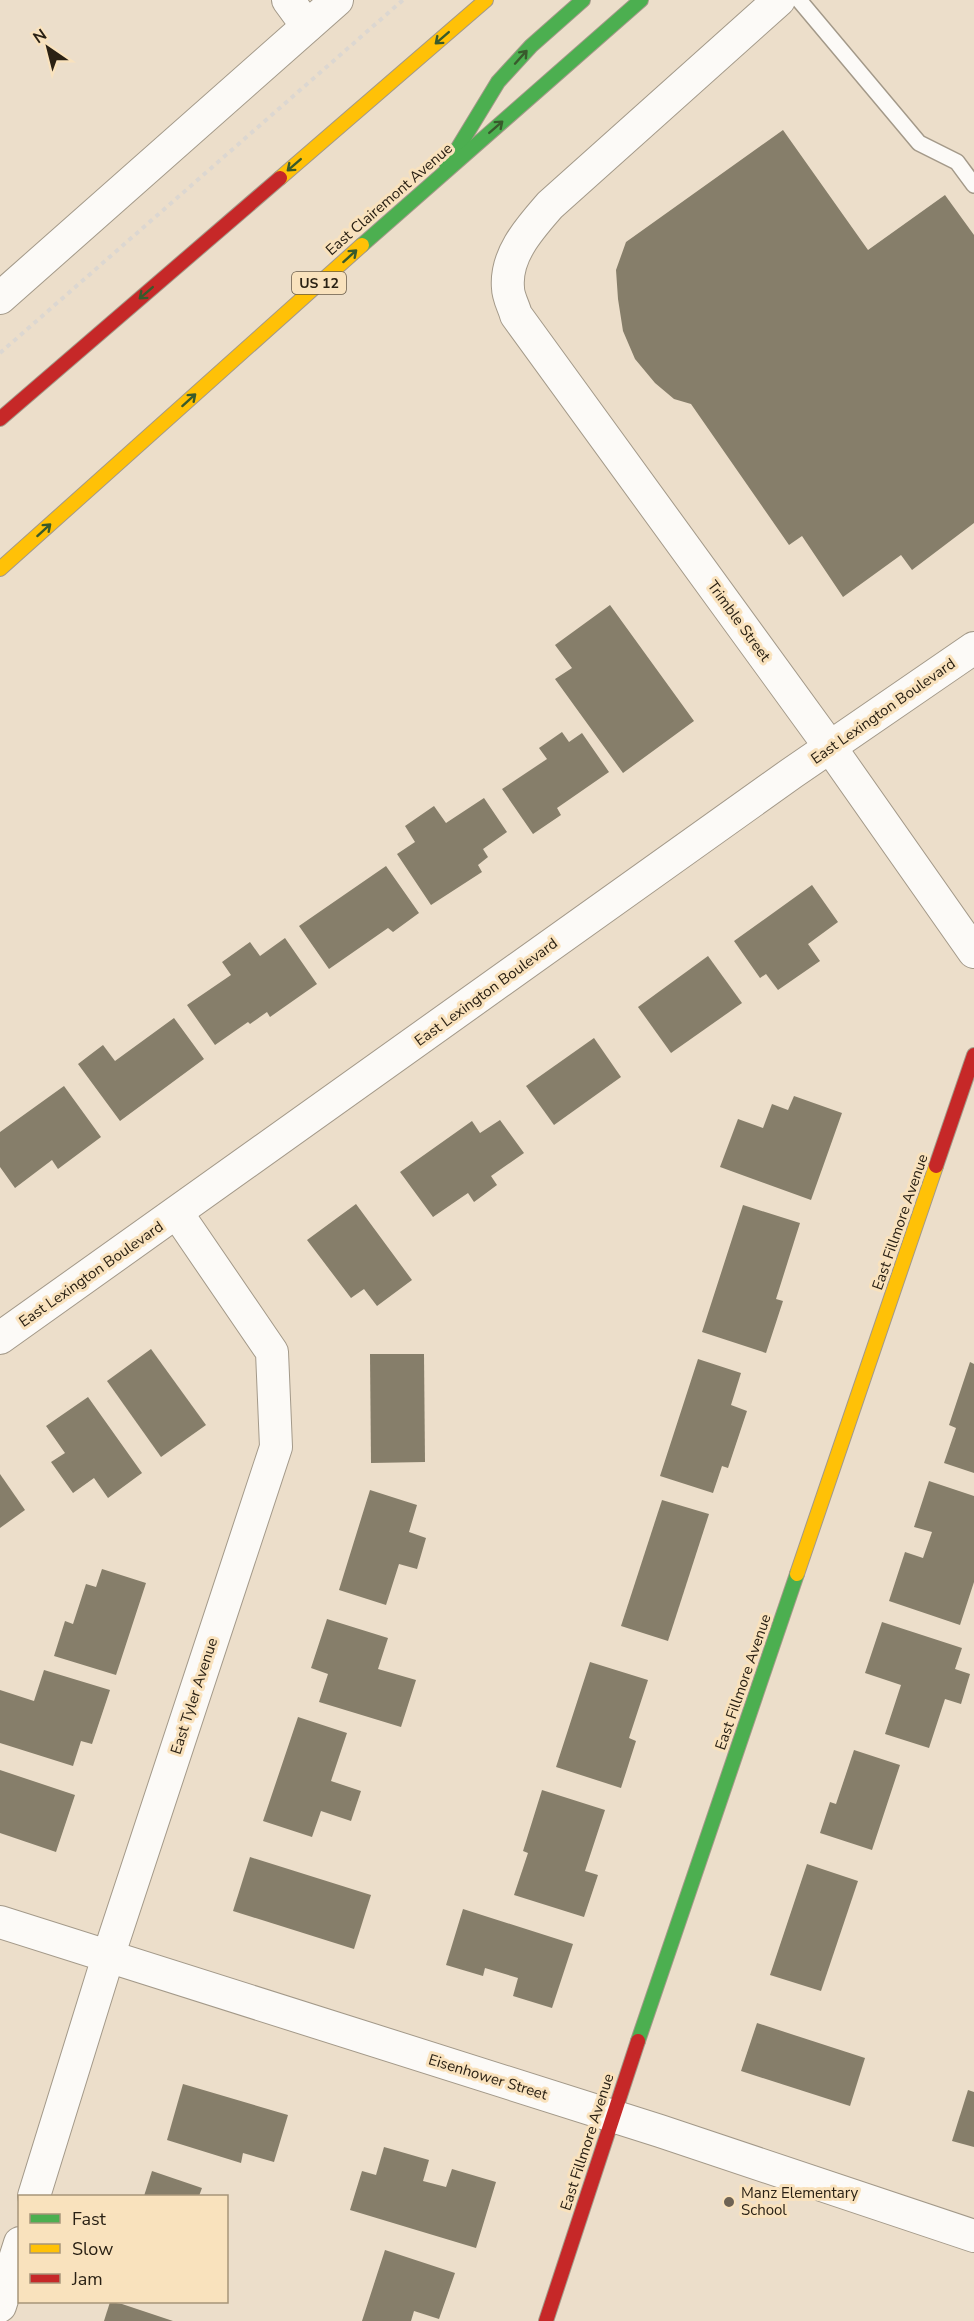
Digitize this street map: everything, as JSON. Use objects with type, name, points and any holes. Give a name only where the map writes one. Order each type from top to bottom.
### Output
[{"type":"street","points":[[288,0],[307,26]]},
{"type":"street","points":[[0,298],[337,0]]},
{"type":"street","points":[[0,418],[486,0]]},
{"type":"street","points":[[442,175],[498,82],[531,46],[583,0]]},
{"type":"street","name":"East Clairemont Avenue","points":[[0,569],[641,0]]},
{"type":"street","name":"Trimble Street","points":[[779,0],[550,205],[527,231],[511,261],[508,288],[516,315],[831,747],[974,952]]},
{"type":"street","name":"East Lexington Boulevard","points":[[0,1338],[831,747],[974,648]]},
{"type":"street","name":"East Fillmore Avenue","points":[[546,2321],[612,2116],[974,1055]]},
{"type":"street","name":"East Tyler Avenue","points":[[34,2195],[108,1957],[276,1447],[272,1352],[177,1213]]},
{"type":"street","name":"Eisenhower Street","points":[[0,1922],[612,2116],[974,2236]]},
{"type":"street","points":[[0,2306],[18,2249]]},
{"type":"lane","points":[[800,0],[919,143],[957,162],[974,185]]},
{"type":"path","points":[[0,353],[403,0]]},
{"type":"building","points":[[783,130],[868,250],[945,195],[974,235],[974,523],[912,570],[901,555],[843,597],[802,536],[789,545],[691,404],[674,399],[655,383],[635,359],[623,331],[618,299],[616,270],[626,242]]},
{"type":"building","points":[[610,605],[694,721],[623,773],[555,679],[572,668],[555,645]]},
{"type":"building","points":[[562,732],[569,742],[582,733],[609,772],[557,808],[561,815],[533,834],[502,789],[547,759],[539,748]]},
{"type":"building","points":[[484,798],[507,832],[483,849],[488,857],[478,865],[482,872],[431,905],[397,854],[415,842],[405,826],[434,806],[446,823]]},
{"type":"building","points":[[386,866],[419,913],[393,932],[388,928],[329,969],[299,926]]},
{"type":"building","points":[[812,885],[838,922],[808,944],[820,961],[778,990],[766,974],[760,978],[734,941]]},
{"type":"building","points":[[285,938],[317,984],[270,1017],[267,1012],[215,1045],[187,1005],[231,975],[222,962],[250,942],[260,956]]},
{"type":"building","points":[[708,956],[742,1003],[671,1053],[638,1007]]},
{"type":"building","points":[[174,1018],[204,1059],[120,1121],[78,1064],[103,1045],[115,1061]]},
{"type":"building","points":[[594,1038],[621,1077],[554,1125],[526,1086]]},
{"type":"building","points":[[64,1086],[101,1137],[58,1169],[52,1160],[15,1188],[0,1167],[0,1132]]},
{"type":"building","points":[[794,1096],[842,1113],[811,1200],[720,1167],[738,1119],[763,1128],[772,1104],[788,1110]]},
{"type":"building","points":[[500,1120],[524,1153],[491,1176],[497,1185],[474,1202],[468,1193],[433,1217],[400,1172],[472,1121],[480,1133]]},
{"type":"building","points":[[356,1204],[412,1280],[377,1306],[364,1289],[351,1298],[307,1240]]},
{"type":"building","points":[[743,1205],[800,1223],[776,1299],[783,1301],[766,1353],[702,1332]]},
{"type":"building","points":[[151,1349],[206,1425],[161,1457],[107,1381]]},
{"type":"building","points":[[370,1354],[424,1354],[425,1462],[371,1463]]},
{"type":"building","points":[[698,1359],[741,1373],[731,1405],[747,1411],[728,1468],[722,1466],[713,1493],[660,1476]]},
{"type":"building","points":[[970,1362],[974,1364],[974,1473],[944,1463],[956,1428],[949,1425]]},
{"type":"building","points":[[88,1397],[142,1473],[108,1498],[94,1478],[73,1493],[51,1462],[65,1453],[46,1426]]},
{"type":"building","points":[[0,1474],[25,1510],[0,1528]]},
{"type":"building","points":[[929,1481],[974,1496],[974,1582],[960,1625],[889,1601],[905,1552],[923,1558],[932,1532],[914,1527]]},
{"type":"building","points":[[370,1490],[417,1505],[409,1532],[426,1538],[417,1569],[399,1564],[386,1605],[339,1590]]},
{"type":"building","points":[[662,1500],[709,1514],[668,1641],[621,1626]]},
{"type":"building","points":[[102,1569],[146,1583],[116,1675],[54,1656],[65,1621],[73,1624],[86,1584],[96,1587]]},
{"type":"building","points":[[327,1619],[388,1638],[378,1669],[416,1680],[401,1727],[319,1702],[328,1674],[311,1668]]},
{"type":"building","points":[[882,1622],[962,1648],[955,1669],[970,1674],[961,1704],[945,1699],[929,1748],[885,1734],[901,1685],[865,1673]]},
{"type":"building","points":[[590,1662],[648,1680],[629,1738],[636,1741],[621,1788],[556,1767]]},
{"type":"building","points":[[44,1670],[110,1690],[92,1744],[81,1741],[73,1766],[0,1743],[0,1690],[34,1701]]},
{"type":"building","points":[[298,1717],[347,1733],[331,1781],[361,1791],[351,1821],[321,1811],[312,1837],[263,1821]]},
{"type":"building","points":[[854,1750],[900,1765],[872,1850],[820,1833],[830,1802],[836,1804]]},
{"type":"building","points":[[0,1770],[75,1795],[56,1852],[0,1833]]},
{"type":"building","points":[[542,1790],[605,1810],[585,1871],[598,1875],[584,1917],[514,1895],[528,1853],[523,1851]]},
{"type":"building","points":[[250,1857],[371,1895],[354,1949],[233,1911]]},
{"type":"building","points":[[807,1864],[858,1881],[821,1991],[770,1975]]},
{"type":"building","points":[[463,1909],[573,1944],[552,2008],[513,1996],[518,1978],[485,1968],[483,1976],[446,1965]]},
{"type":"building","points":[[757,2023],[865,2058],[850,2106],[741,2071]]},
{"type":"building","points":[[183,2084],[288,2115],[274,2162],[243,2153],[241,2163],[167,2140]]},
{"type":"building","points":[[968,2090],[974,2092],[974,2147],[952,2141]]},
{"type":"building","points":[[384,2147],[429,2160],[423,2181],[446,2187],[452,2169],[496,2182],[476,2248],[350,2210],[362,2171],[376,2175]]},
{"type":"building","points":[[152,2171],[202,2188],[199,2195],[144,2195]]},
{"type":"building","points":[[385,2250],[455,2273],[439,2319],[414,2311],[411,2321],[362,2321]]},
{"type":"building","points":[[110,2303],[116,2303],[173,2321],[104,2321]]},
{"type":"traffic: fast","points":[[447,166],[498,82],[531,46],[583,0]]},
{"type":"traffic: fast","points":[[362,245],[641,0]]},
{"type":"traffic: fast","points":[[638,2041],[797,1574]]},
{"type":"traffic: slow","points":[[280,178],[486,0]]},
{"type":"traffic: slow","points":[[0,569],[362,245]]},
{"type":"traffic: slow","points":[[797,1574],[936,1166]]},
{"type":"traffic: jam","points":[[0,419],[280,178]]},
{"type":"traffic: jam","points":[[936,1166],[974,1055]]},
{"type":"traffic: jam","points":[[546,2321],[638,2041]]},
{"type":"place","name":"Manz Elementary School","points":[[729,2202]]}]
